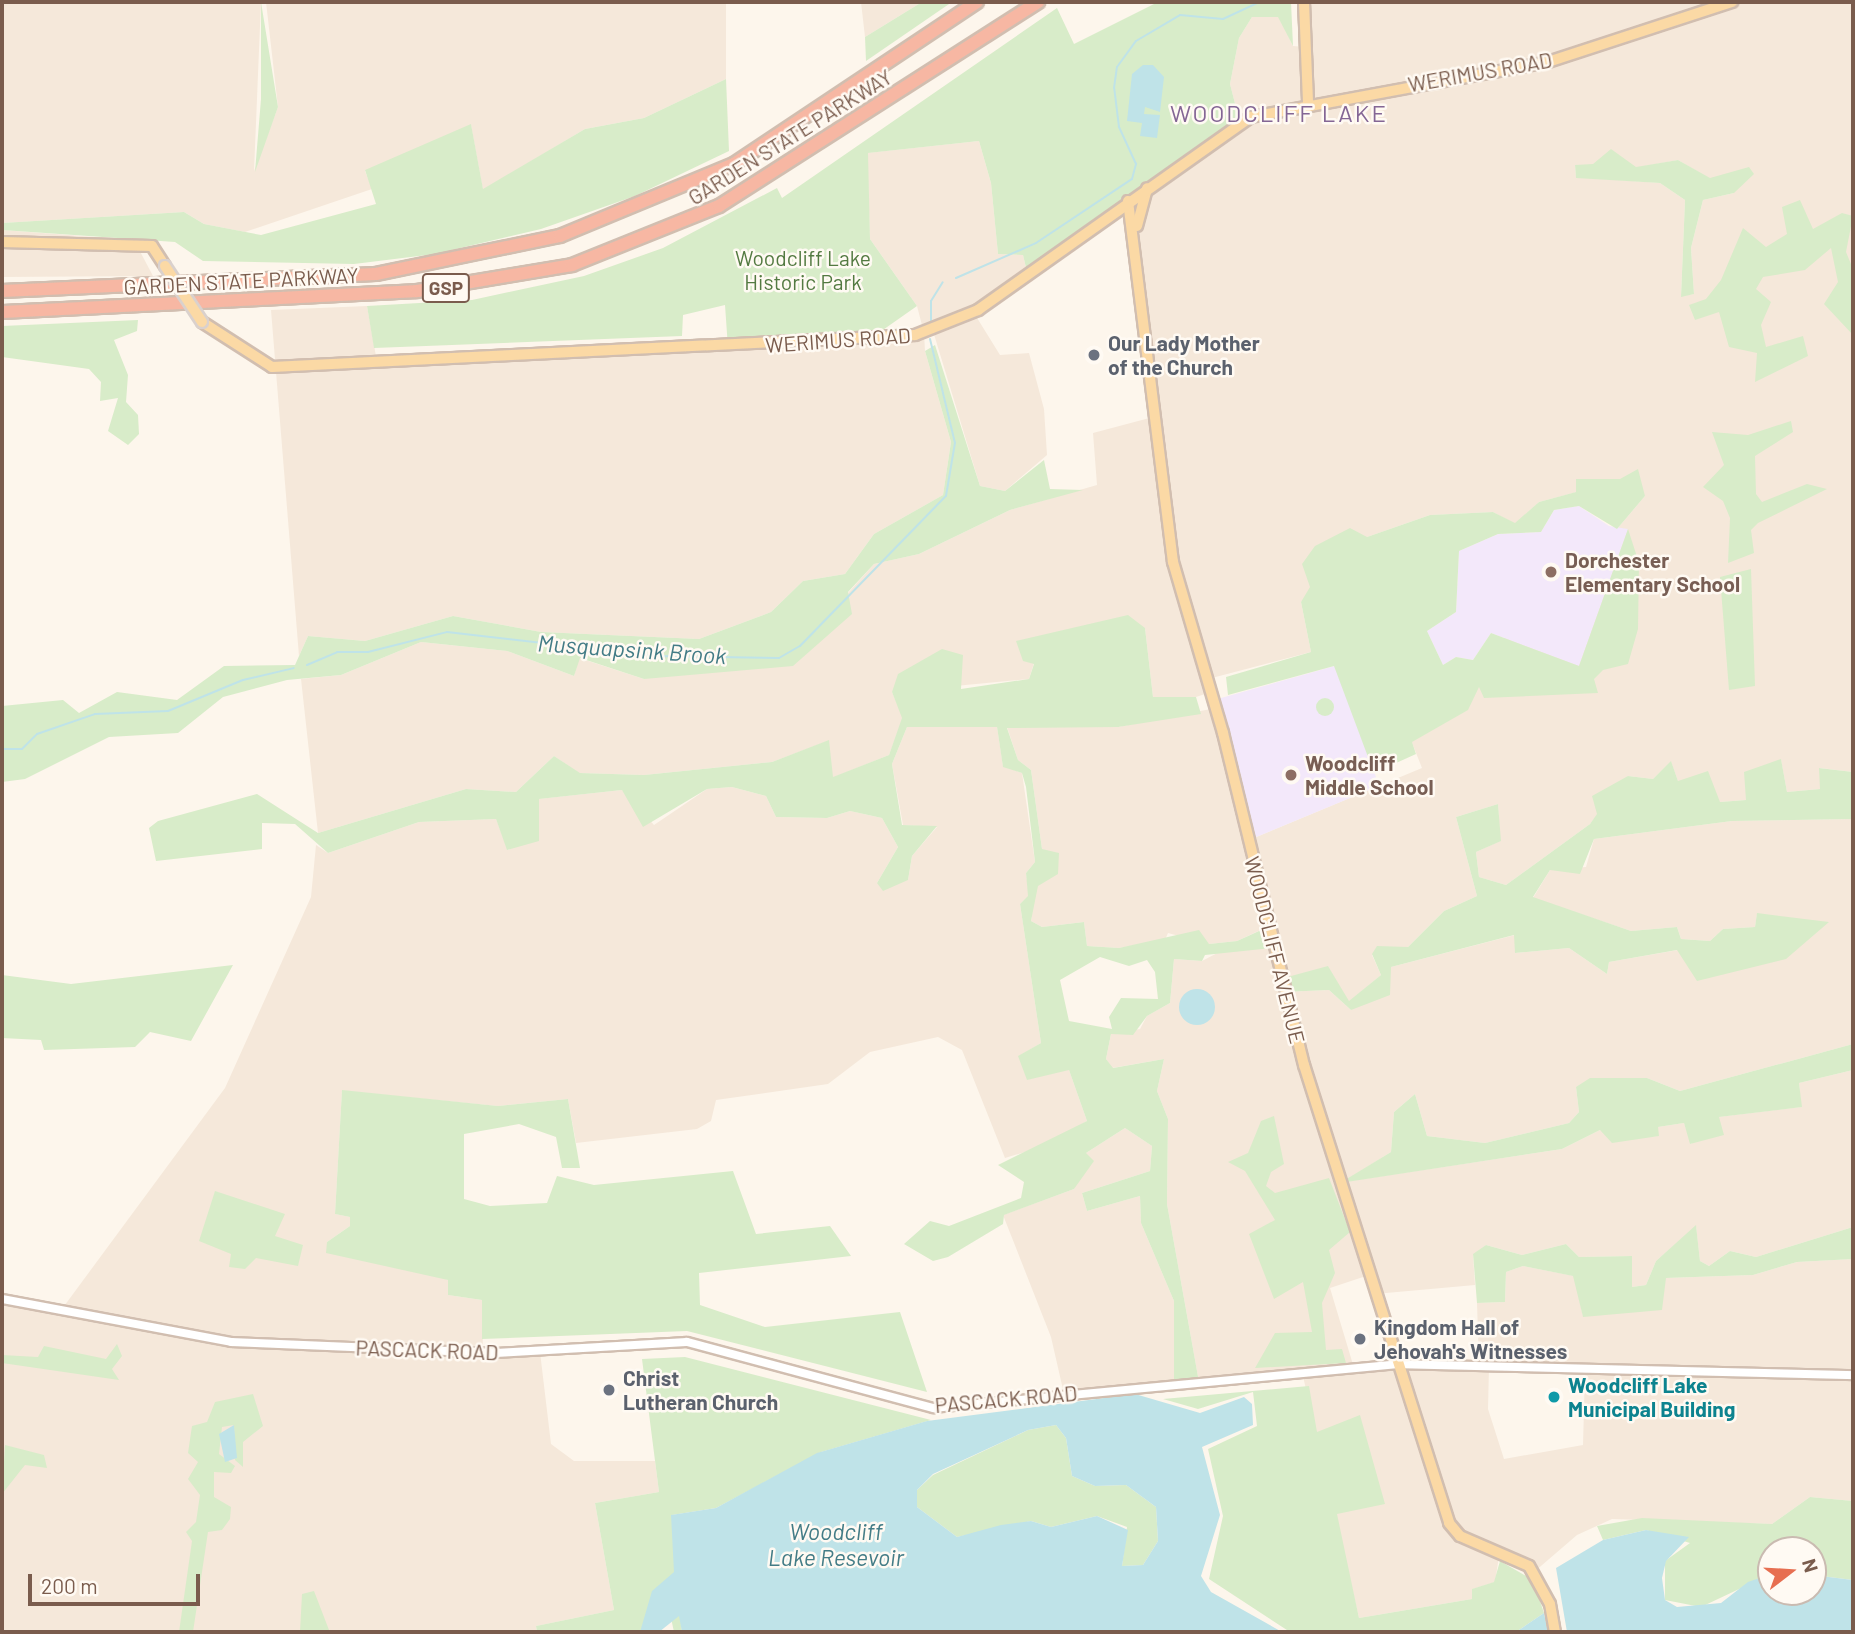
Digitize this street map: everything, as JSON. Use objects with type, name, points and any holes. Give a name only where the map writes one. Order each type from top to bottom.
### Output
[{"type":"highway","name":"GARDEN STATE PARKWAY","points":[[2,291],[376,274],[560,236],[734,164],[976,2]]},
{"type":"highway","name":"GARDEN STATE PARKWAY","points":[[2,312],[438,289],[572,265],[662,233],[738,195],[1038,2]]},
{"type":"main road","points":[[1304,2],[1308,103]]},
{"type":"main road","name":"WERIMUS ROAD","points":[[2,242],[152,246],[202,322],[272,367],[897,337],[968,316],[1086,234],[1147,187],[1251,117],[1308,103],[1548,62],[1732,2]]},
{"type":"main road","points":[[1134,242],[1147,187]]},
{"type":"main road","name":"WOODCLIFF AVENUE","points":[[1128,201],[1173,562],[1228,753],[1283,992],[1452,1530],[1529,1566],[1543,1587],[1556,1632]]},
{"type":"main road","points":[[1086,234],[1118,219],[1132,229]]},
{"type":"street","name":"PASCACK ROAD","points":[[2,1299],[232,1342],[496,1353],[687,1342],[934,1408],[1398,1364],[1853,1375]]},
{"type":"shaded area","points":[[2,2],[261,2],[254,171],[278,107],[266,2],[726,2],[726,79],[644,118],[585,129],[483,190],[471,125],[365,171],[372,189],[245,232],[204,224],[184,212],[2,223]]},
{"type":"shaded area","points":[[861,2],[922,2],[865,37]]},
{"type":"shaded area","points":[[1304,2],[1853,2],[1853,772],[1820,768],[1820,789],[1787,792],[1781,760],[1746,800],[1720,802],[1678,781],[1671,762],[1653,779],[1628,776],[1590,824],[1506,885],[1479,877],[1476,852],[1500,841],[1498,804],[1456,817],[1477,896],[1444,911],[1408,947],[1372,955],[1381,975],[1349,1002],[1328,967],[1283,992],[1329,990],[1351,1010],[1391,967],[1515,935],[1516,953],[1569,948],[1607,974],[1609,962],[1678,950],[1786,959],[1757,914],[1755,927],[1723,929],[1710,941],[1681,939],[1677,927],[1631,931],[1533,898],[1550,870],[1586,867],[1594,839],[1732,821],[1853,819],[1853,1044],[1680,1091],[1647,1078],[1576,1087],[1579,1112],[1569,1123],[1485,1143],[1427,1136],[1415,1094],[1394,1112],[1391,1152],[1343,1182],[1562,1149],[1600,1130],[1619,1138],[1658,1136],[1658,1127],[1684,1123],[1691,1144],[1718,1117],[1801,1107],[1799,1083],[1853,1070],[1853,1227],[1756,1257],[1730,1251],[1709,1266],[1700,1261],[1696,1226],[1656,1261],[1646,1285],[1632,1287],[1632,1256],[1579,1257],[1566,1244],[1522,1255],[1486,1245],[1473,1255],[1475,1285],[1375,1294],[1369,1275],[1330,1288],[1354,1368],[1479,1365],[1477,1303],[1505,1302],[1506,1272],[1523,1266],[1574,1276],[1583,1316],[1666,1278],[1753,1275],[1797,1262],[1853,1259],[1853,1501],[1810,1497],[1772,1524],[1612,1519],[1577,1535],[1534,1572],[1500,1550],[1495,1582],[1473,1589],[1472,1599],[1359,1618],[1302,1372],[1199,1382],[1167,1204],[1168,1119],[1157,1091],[1164,1059],[1112,1068],[1106,1059],[1111,1034],[1140,1029],[1147,1016],[1170,1003],[1174,959],[1202,961],[1267,927],[1237,941],[1209,944],[1168,933],[1165,940],[1119,948],[1087,946],[1084,922],[1042,927],[1031,921],[1042,849],[1031,770],[1018,760],[1007,727],[1118,727],[1216,708],[1249,840],[1422,768],[1405,725],[1627,529],[1617,529],[1645,496],[1620,479],[1576,479],[1577,492],[1539,502],[1515,524],[1493,512],[1430,515],[1367,537],[1301,602],[1311,652],[1208,679],[1211,692],[1196,697],[1153,697],[1145,628],[1034,663],[1029,679],[892,692],[903,718],[889,755],[832,778],[828,741],[772,762],[644,775],[579,773],[554,756],[516,792],[466,789],[318,833],[301,679],[341,675],[421,642],[507,651],[574,676],[579,658],[644,679],[848,593],[874,564],[919,554],[1010,510],[1097,485],[1093,433],[1157,416],[1128,201],[1240,123],[1230,84],[1239,38],[1252,17],[1279,17],[1293,46],[1305,47]],"holes":[[[1678,160],[1734,193],[1703,200],[1691,248],[1694,294],[1681,296],[1685,200],[1660,183],[1576,177],[1575,165],[1635,168]],[[1489,1367],[1585,1371],[1583,1445],[1504,1459],[1488,1409]]]},
{"type":"shaded area","points":[[979,141],[991,183],[998,254],[1023,255],[1028,276],[974,313],[1000,355],[1029,353],[1044,409],[1047,455],[1005,491],[980,486],[933,331],[924,333],[917,306],[870,239],[867,153]]},
{"type":"shaded area","points":[[2,230],[134,240],[153,276],[2,277]]},
{"type":"shaded area","points":[[367,306],[377,362],[924,333],[925,351],[951,442],[943,495],[874,534],[845,574],[803,581],[771,612],[699,639],[541,632],[453,616],[365,641],[308,636],[299,656],[271,310]]},
{"type":"shaded area","points":[[1579,506],[1609,526],[1628,529],[1579,666],[1491,633],[1473,660],[1456,657],[1443,665],[1427,631],[1456,612],[1459,551],[1498,534],[1541,532],[1554,510]]},
{"type":"shaded area","points":[[1338,665],[1379,786],[1249,840],[1214,700]]},
{"type":"shaded area","points":[[907,727],[997,727],[1003,766],[1022,773],[1035,862],[1026,873],[1029,896],[1020,904],[1041,1043],[1019,1056],[1069,1070],[1087,1121],[1045,1146],[1005,1158],[962,1050],[938,1037],[870,1052],[828,1084],[716,1100],[711,1121],[697,1129],[576,1143],[568,1099],[498,1106],[342,1091],[335,1214],[350,1217],[350,1226],[327,1242],[449,1280],[448,1295],[482,1300],[483,1353],[540,1352],[551,1444],[574,1461],[655,1461],[659,1492],[595,1503],[614,1610],[536,1626],[537,1632],[2,1632],[2,1304],[59,1313],[225,1088],[311,897],[316,845],[328,853],[419,822],[496,819],[508,850],[524,842],[538,799],[622,790],[654,825],[707,789],[732,787],[766,796],[776,817],[827,818],[850,811],[882,818],[898,847],[877,883],[908,880],[912,856],[937,827],[903,825],[892,764]]},
{"type":"shaded area","points":[[1125,1128],[1152,1146],[1150,1171],[1082,1193],[1087,1211],[1140,1196],[1141,1223],[1174,1301],[1174,1384],[1064,1394],[1051,1337],[1003,1215],[1074,1189],[1086,1153]]},
{"type":"green space","points":[[261,2],[278,107],[255,172],[261,99]]},
{"type":"green space","points":[[922,2],[952,2],[866,61],[865,37]]},
{"type":"green space","name":"Woodcliff Lake Historic Park","points":[[1158,2],[1291,2],[1293,46],[1278,17],[1252,17],[1239,38],[1230,84],[1240,123],[1028,276],[1023,255],[998,254],[991,183],[979,141],[868,153],[870,239],[917,306],[870,339],[728,348],[725,305],[683,315],[682,336],[374,348],[367,306],[472,300],[584,276],[663,248],[777,188],[782,198],[1057,8],[1074,44]]},
{"type":"green space","points":[[726,79],[729,151],[635,196],[541,229],[435,254],[354,264],[203,261],[175,242],[2,230],[2,223],[184,212],[204,224],[261,235],[376,204],[365,170],[471,124],[483,189],[585,129],[644,118]]},
{"type":"green space","points":[[1611,149],[1636,167],[1678,160],[1710,178],[1749,167],[1754,174],[1734,193],[1703,200],[1691,248],[1694,294],[1681,297],[1685,200],[1660,183],[1576,178],[1575,165],[1593,164]]},
{"type":"green space","points":[[1800,200],[1813,229],[1842,213],[1853,216],[1846,252],[1853,269],[1853,335],[1824,304],[1838,282],[1831,248],[1805,270],[1763,277],[1756,289],[1771,302],[1761,325],[1766,347],[1803,336],[1808,356],[1755,382],[1757,353],[1729,347],[1719,312],[1695,320],[1689,305],[1706,299],[1721,280],[1743,228],[1766,247],[1787,234],[1782,207]]},
{"type":"green space","points":[[138,320],[137,331],[114,340],[128,375],[126,402],[138,415],[139,434],[128,445],[108,431],[118,398],[100,401],[101,382],[89,369],[2,357],[2,326]]},
{"type":"green space","points":[[935,345],[980,486],[1005,491],[1044,460],[1050,489],[1083,490],[1010,510],[919,554],[874,564],[848,592],[852,614],[793,666],[644,679],[580,658],[574,676],[507,651],[421,642],[341,675],[287,680],[223,697],[178,733],[109,737],[25,779],[2,782],[2,706],[63,700],[79,713],[117,692],[177,700],[224,666],[295,665],[308,636],[365,641],[453,616],[541,632],[699,639],[771,612],[803,581],[845,574],[874,534],[943,495],[951,442],[925,351]]},
{"type":"green space","points":[[1791,421],[1793,432],[1755,456],[1756,494],[1762,502],[1807,484],[1827,489],[1758,523],[1751,530],[1754,553],[1728,563],[1730,518],[1723,501],[1703,487],[1724,465],[1712,432],[1748,435]]},
{"type":"green space","points":[[1638,469],[1645,496],[1617,529],[1579,506],[1554,510],[1541,532],[1498,534],[1459,551],[1456,612],[1427,631],[1443,665],[1456,657],[1473,660],[1491,633],[1579,666],[1628,529],[1639,563],[1638,629],[1628,664],[1603,670],[1594,679],[1598,693],[1484,698],[1479,687],[1468,710],[1412,742],[1416,754],[1374,773],[1334,666],[1228,695],[1226,677],[1311,652],[1301,602],[1310,587],[1302,564],[1315,546],[1350,528],[1367,537],[1430,515],[1493,512],[1515,523],[1539,502],[1576,492],[1576,479],[1620,479]]},
{"type":"green space","points":[[1751,569],[1755,686],[1729,690],[1720,577]]},
{"type":"green space","points":[[1128,615],[1145,628],[1153,697],[1196,697],[1201,714],[1118,727],[1007,728],[1018,760],[1031,770],[1042,849],[1059,853],[1058,874],[1038,886],[1031,921],[1042,927],[1084,922],[1087,946],[1119,948],[1199,930],[1209,944],[1237,941],[1268,927],[1272,948],[1205,955],[1202,961],[1174,959],[1170,1003],[1147,1016],[1133,1035],[1111,1034],[1106,1059],[1113,1068],[1164,1059],[1157,1091],[1168,1119],[1167,1204],[1199,1382],[1174,1384],[1174,1301],[1141,1223],[1140,1196],[1087,1211],[1082,1193],[1150,1171],[1152,1146],[1125,1128],[1086,1153],[1094,1161],[1074,1189],[1004,1215],[1003,1224],[948,1257],[933,1261],[904,1244],[930,1221],[949,1226],[1021,1198],[1024,1182],[998,1165],[1087,1121],[1069,1070],[1027,1080],[1018,1056],[1041,1043],[1020,904],[1028,896],[1026,873],[1035,862],[1026,787],[1022,773],[1003,767],[997,727],[907,727],[892,764],[902,825],[937,826],[912,856],[908,880],[883,891],[877,883],[898,847],[882,818],[850,811],[827,818],[776,817],[766,796],[732,787],[707,789],[643,827],[622,790],[539,799],[539,841],[507,850],[496,819],[419,822],[328,853],[295,824],[262,823],[262,849],[156,861],[149,828],[158,821],[257,794],[318,833],[466,789],[516,792],[554,756],[580,773],[644,775],[772,762],[829,740],[833,777],[889,755],[902,718],[892,692],[898,674],[942,649],[963,655],[961,689],[1029,679],[1034,664],[1023,661],[1016,641]],"holes":[[[1100,957],[1129,966],[1147,960],[1155,972],[1158,999],[1121,998],[1109,1017],[1112,1029],[1069,1021],[1060,980]]]},
{"type":"green space","points":[[1325,698],[1331,701],[1334,707],[1331,713],[1325,716],[1319,713],[1316,707],[1319,701]]},
{"type":"green space","points":[[1781,759],[1787,792],[1820,789],[1819,768],[1853,772],[1853,819],[1732,821],[1594,839],[1580,874],[1550,870],[1533,897],[1631,931],[1677,927],[1681,939],[1710,941],[1723,929],[1755,927],[1757,913],[1829,922],[1786,959],[1697,981],[1677,950],[1609,962],[1607,974],[1569,948],[1515,953],[1514,935],[1391,967],[1390,995],[1351,1010],[1329,990],[1283,992],[1280,979],[1328,966],[1349,1001],[1381,975],[1372,954],[1377,946],[1408,947],[1444,911],[1477,896],[1456,817],[1498,804],[1501,841],[1476,852],[1479,877],[1506,885],[1590,824],[1597,814],[1592,796],[1628,776],[1653,779],[1671,761],[1678,781],[1708,771],[1720,802],[1746,800],[1744,772]]},
{"type":"green space","points":[[233,965],[191,1041],[150,1032],[135,1047],[44,1050],[41,1040],[2,1038],[2,975],[71,984]]},
{"type":"green space","points":[[1853,1044],[1853,1070],[1799,1083],[1802,1107],[1719,1117],[1724,1135],[1690,1144],[1684,1123],[1658,1127],[1659,1136],[1612,1143],[1600,1130],[1562,1149],[1340,1183],[1391,1152],[1394,1112],[1415,1094],[1427,1136],[1485,1143],[1569,1123],[1579,1112],[1576,1087],[1590,1078],[1647,1078],[1680,1091]]},
{"type":"green space","points":[[342,1090],[498,1106],[568,1099],[580,1168],[562,1168],[556,1137],[519,1124],[464,1134],[464,1199],[490,1206],[547,1203],[557,1176],[594,1185],[733,1171],[756,1234],[830,1226],[851,1256],[699,1273],[700,1305],[765,1327],[900,1312],[927,1392],[687,1331],[482,1339],[482,1300],[448,1295],[448,1280],[326,1253],[327,1242],[350,1226],[350,1217],[335,1214]]},
{"type":"green space","points":[[1274,1116],[1284,1164],[1271,1172],[1266,1186],[1275,1193],[1329,1178],[1350,1232],[1329,1250],[1335,1273],[1322,1303],[1326,1350],[1342,1349],[1346,1363],[1255,1368],[1275,1333],[1312,1332],[1303,1282],[1274,1299],[1249,1234],[1275,1220],[1245,1171],[1228,1162],[1248,1153],[1261,1121]]},
{"type":"green space","points":[[215,1191],[285,1214],[275,1236],[303,1245],[298,1266],[256,1258],[245,1269],[229,1267],[231,1254],[199,1241]]},
{"type":"green space","points":[[1696,1225],[1700,1261],[1709,1266],[1730,1251],[1756,1257],[1853,1227],[1853,1259],[1797,1262],[1753,1275],[1666,1278],[1662,1310],[1583,1317],[1573,1276],[1523,1266],[1506,1272],[1505,1302],[1477,1303],[1473,1254],[1486,1245],[1522,1255],[1566,1244],[1579,1257],[1632,1256],[1632,1287],[1646,1285],[1656,1261]]},
{"type":"green space","points":[[117,1344],[122,1356],[112,1369],[119,1380],[2,1363],[2,1355],[38,1357],[44,1346],[106,1359]]},
{"type":"green space","points":[[685,1357],[931,1420],[821,1452],[716,1508],[672,1515],[682,1632],[674,1632],[671,1618],[659,1632],[537,1632],[536,1626],[614,1610],[595,1503],[659,1492],[642,1359]]},
{"type":"green space","points":[[1309,1386],[1317,1432],[1360,1415],[1385,1504],[1337,1514],[1359,1618],[1472,1599],[1472,1589],[1494,1582],[1500,1561],[1533,1580],[1544,1613],[1516,1632],[1290,1632],[1209,1579],[1223,1516],[1208,1449],[1257,1426],[1253,1392],[1198,1409],[1163,1399]]},
{"type":"green space","points":[[253,1394],[263,1426],[243,1442],[243,1467],[235,1460],[234,1425],[222,1427],[219,1454],[235,1466],[231,1473],[214,1472],[214,1497],[231,1507],[230,1519],[222,1530],[208,1532],[193,1632],[179,1632],[192,1541],[186,1532],[196,1522],[200,1495],[188,1479],[198,1462],[188,1453],[192,1426],[207,1422],[215,1402]]},
{"type":"green space","points":[[1056,1425],[1066,1438],[1072,1476],[1095,1486],[1126,1485],[1156,1507],[1158,1541],[1143,1565],[1122,1566],[1127,1527],[1097,1516],[1051,1527],[1031,1521],[957,1537],[917,1507],[917,1490],[933,1475],[1028,1430]]},
{"type":"green space","points":[[5,1445],[44,1455],[47,1468],[25,1465],[2,1494]]},
{"type":"green space","points":[[1810,1497],[1853,1501],[1853,1580],[1827,1577],[1827,1536],[1757,1536],[1757,1581],[1701,1607],[1665,1600],[1665,1561],[1690,1543],[1646,1530],[1603,1540],[1597,1526],[1642,1518],[1772,1524]]},
{"type":"green space","points":[[314,1591],[329,1630],[357,1632],[300,1632],[302,1594]]},
{"type":"water","points":[[1143,65],[1153,65],[1164,77],[1160,112],[1145,107],[1144,114],[1160,115],[1157,138],[1140,136],[1142,123],[1127,121],[1132,74]]},
{"type":"water","points":[[1197,989],[1210,994],[1215,1007],[1210,1020],[1197,1025],[1184,1020],[1179,1007],[1184,994]]},
{"type":"water","name":"Woodcliff Lake Resevoir","points":[[1135,1394],[1200,1413],[1244,1397],[1252,1404],[1253,1425],[1202,1447],[1220,1515],[1201,1576],[1211,1592],[1282,1632],[682,1632],[679,1616],[659,1632],[640,1632],[652,1591],[674,1572],[671,1515],[716,1508],[817,1453],[927,1421]],"holes":[[[1056,1425],[1066,1438],[1072,1476],[1095,1486],[1126,1485],[1156,1507],[1158,1541],[1143,1565],[1122,1566],[1128,1530],[1097,1516],[1051,1527],[1031,1521],[1001,1525],[957,1537],[917,1507],[917,1490],[933,1474],[1028,1430]]]},
{"type":"water","points":[[234,1425],[237,1458],[225,1462],[219,1434]]},
{"type":"water","points":[[1646,1530],[1689,1537],[1666,1561],[1662,1578],[1665,1600],[1677,1607],[1721,1603],[1748,1582],[1757,1579],[1757,1606],[1827,1606],[1827,1577],[1853,1580],[1853,1632],[1567,1632],[1556,1568],[1603,1540]]},
{"type":"water","points":[[1544,1613],[1548,1632],[1516,1632]]},
{"type":"waterway","name":"Musquapsink Brook","points":[[956,278],[1036,243],[1132,179],[1136,164],[1119,127],[1114,88],[1117,67],[1136,41],[1180,15],[1223,19],[1259,2]]},
{"type":"waterway","name":"Musquapsink Brook","points":[[931,322],[931,301],[943,282]]},
{"type":"waterway","name":"Musquapsink Brook","points":[[307,665],[337,652],[368,652],[447,632],[653,656],[779,658],[800,646],[946,496],[955,443],[930,339]]},
{"type":"waterway","name":"Musquapsink Brook","points":[[2,749],[22,749],[37,734],[95,714],[168,711],[243,680],[294,668]]},
{"type":"place","name":"Our Lady Mother of the Church","points":[[1094,355]]},
{"type":"place","name":"Dorchester Elementary School","points":[[1551,572]]},
{"type":"place","name":"Woodcliff Middle School","points":[[1291,775]]},
{"type":"place","name":"Kingdom Hall of Jehovah's Witnesses","points":[[1360,1339]]},
{"type":"place","name":"Christ Lutheran Church","points":[[609,1390]]},
{"type":"place","name":"Woodcliff Lake Municipal Building","points":[[1554,1397]]},
{"type":"district","name":"WOODCLIFF LAKE","points":[[1279,113]]}]
